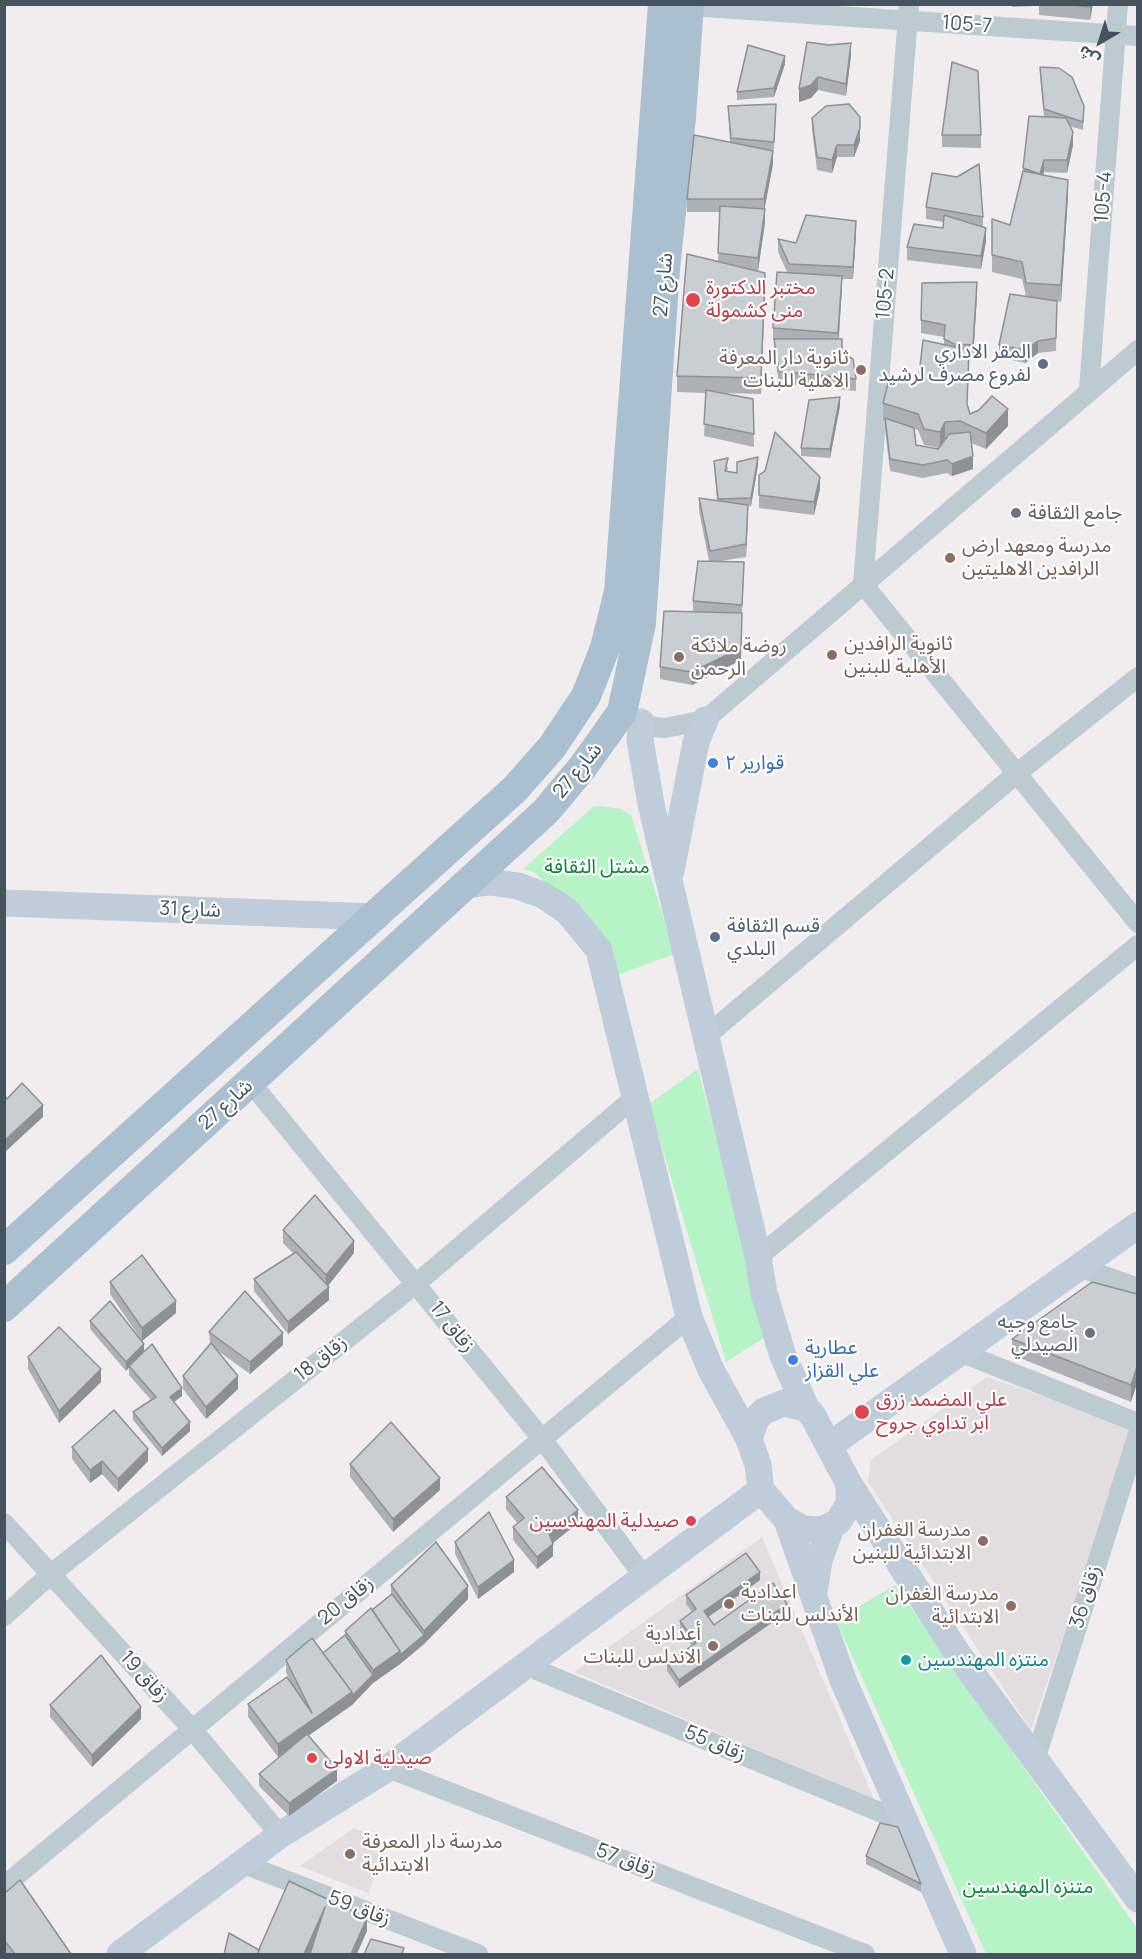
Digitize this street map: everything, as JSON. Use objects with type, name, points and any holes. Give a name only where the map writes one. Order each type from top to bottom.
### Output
[{"type":"main road","name":"شارع 27","points":[[4,1307],[546,811],[582,768],[632,717],[641,623],[665,269],[681,117],[681,5]]},
{"type":"main road","name":"شارع 27","points":[[4,1250],[376,917],[515,789],[552,747],[586,696],[605,648],[619,592],[681,5]]},
{"type":"main road","points":[[108,1156],[136,1186]]},
{"type":"street","name":"105-4","points":[[1089,389],[1118,4]]},
{"type":"street","name":"105-7","points":[[681,5],[909,13],[1137,36]]},
{"type":"street","name":"105-2","points":[[863,584],[909,13]]},
{"type":"street","points":[[670,875],[696,742],[705,720],[1137,350]]},
{"type":"street","points":[[863,584],[1137,923]]},
{"type":"street","points":[[705,1037],[1016,774],[1137,677]]},
{"type":"street","points":[[632,717],[665,728],[705,720]]},
{"type":"street","points":[[632,717],[640,741],[651,804],[670,875],[705,1037],[774,1329],[806,1408],[830,1445],[849,1484],[957,1653],[1137,1899]]},
{"type":"street","points":[[463,885],[490,882],[543,895],[567,911],[599,950],[689,1317],[711,1370],[749,1439],[758,1465],[761,1490],[795,1526],[812,1531],[835,1525],[867,1537],[894,1557]]},
{"type":"street","name":"شارع 31","points":[[4,903],[376,917]]},
{"type":"street","points":[[758,1257],[1137,945]]},
{"type":"street","name":"زقاق 17","points":[[251,1083],[417,1283],[543,1440],[645,1578]]},
{"type":"street","name":"زقاق 18","points":[[4,1616],[51,1574],[417,1283],[634,1098]]},
{"type":"street","points":[[830,1445],[1137,1225]]},
{"type":"street","points":[[1079,1267],[1137,1288]]},
{"type":"street","name":"زقاق 20","points":[[4,1886],[689,1317]]},
{"type":"street","points":[[960,1352],[1137,1423]]},
{"type":"street","points":[[749,1439],[756,1419],[764,1411],[784,1403],[806,1408]]},
{"type":"street","name":"زقاق 36","points":[[1035,1760],[1137,1434]]},
{"type":"street","points":[[813,1596],[819,1561],[835,1525],[849,1504],[849,1484]]},
{"type":"street","points":[[120,1954],[280,1835],[388,1768],[761,1490]]},
{"type":"street","points":[[787,1520],[843,1680],[963,1954]]},
{"type":"street","name":"زقاق 19","points":[[4,1523],[192,1729],[280,1835]]},
{"type":"street","name":"زقاق 55","points":[[527,1665],[904,1822]]},
{"type":"street","name":"زقاق 57","points":[[388,1768],[865,1954]]},
{"type":"street","name":"زقاق 59","points":[[241,1863],[478,1954]]},
{"type":"shaded area","name":"مدرسة الغفران الابتدائية","points":[[987,1377],[1135,1428],[1031,1730],[868,1482],[871,1460]]},
{"type":"shaded area","name":"اعدادية الأندلس للبنات","points":[[762,1537],[874,1799],[574,1672]]},
{"type":"shaded area","name":"مدرسة دار المعرفة الابتدائية","points":[[354,1828],[389,1842],[368,1893],[300,1866]]},
{"type":"green space","name":"مشتل الثقافة","points":[[593,807],[621,809],[631,815],[675,954],[617,975],[605,939],[535,873],[523,869]]},
{"type":"green space","points":[[698,1069],[767,1336],[726,1362],[649,1104]]},
{"type":"green space","name":"متنزه المهندسين","points":[[895,1585],[1137,1928],[1137,1954],[986,1954],[836,1620]]},
{"type":"building","points":[[1061,4],[1090,4],[1090,7]]},
{"type":"building","points":[[807,42],[829,45],[851,43],[846,84],[818,77],[811,85],[799,89]]},
{"type":"building","points":[[748,45],[785,56],[774,88],[737,92]]},
{"type":"building","points":[[952,62],[978,71],[981,135],[942,135]]},
{"type":"building","points":[[1040,67],[1059,68],[1072,77],[1084,106],[1083,122],[1044,109]]},
{"type":"building","points":[[776,104],[774,142],[731,138],[728,106]]},
{"type":"building","points":[[849,104],[860,117],[860,128],[854,145],[837,145],[832,160],[817,157],[812,118],[826,106]]},
{"type":"building","points":[[1029,116],[1066,118],[1073,132],[1067,160],[1044,160],[1040,174],[1023,168]]},
{"type":"building","points":[[694,135],[773,151],[764,199],[687,199]]},
{"type":"building","points":[[979,164],[983,217],[926,207],[932,173],[957,177]]},
{"type":"building","points":[[1023,171],[1068,180],[1061,285],[1026,283],[1022,262],[992,255],[992,219],[1010,225]]},
{"type":"building","points":[[720,206],[765,209],[758,258],[718,253]]},
{"type":"building","points":[[806,215],[856,221],[853,267],[789,264],[778,239],[796,243]]},
{"type":"building","points":[[944,215],[986,228],[981,256],[907,247],[914,224],[943,228]]},
{"type":"building","points":[[687,254],[765,273],[761,378],[677,376]]},
{"type":"building","points":[[777,272],[842,276],[838,333],[773,328]]},
{"type":"building","points":[[977,282],[973,345],[954,344],[944,339],[945,325],[921,320],[922,283]]},
{"type":"building","points":[[1010,294],[1057,301],[1056,338],[1038,341],[1025,350],[999,345]]},
{"type":"building","points":[[774,339],[842,339],[842,353],[853,359],[856,379],[779,371]]},
{"type":"building","points":[[923,340],[969,350],[967,404],[970,414],[979,410],[992,396],[1008,409],[986,433],[960,421],[945,422],[940,432],[924,429],[918,414],[883,403],[890,376],[912,384],[919,375]]},
{"type":"building","points":[[706,390],[753,399],[754,434],[704,424]]},
{"type":"building","points":[[840,397],[830,449],[801,448],[809,400]]},
{"type":"building","points":[[885,418],[914,428],[916,445],[938,449],[949,434],[970,432],[973,456],[952,464],[947,460],[923,465],[890,459]]},
{"type":"building","points":[[775,432],[820,477],[814,502],[759,495],[759,475],[765,471]]},
{"type":"building","points":[[758,457],[751,498],[718,499],[714,461],[728,458],[725,471],[737,473],[737,462]]},
{"type":"building","points":[[699,498],[748,505],[746,544],[710,551]]},
{"type":"building","points":[[698,561],[744,562],[742,605],[693,601]]},
{"type":"building","points":[[664,611],[742,613],[741,648],[692,672],[660,667]]},
{"type":"building","points":[[22,1083],[43,1105],[4,1141],[4,1094],[7,1099]]},
{"type":"building","points":[[315,1195],[354,1241],[326,1275],[283,1230]]},
{"type":"building","points":[[296,1252],[329,1287],[288,1322],[254,1279]]},
{"type":"building","points":[[142,1255],[176,1301],[142,1328],[110,1282]]},
{"type":"building","name":"جامع وجيه الصيدلي","points":[[1092,1282],[1137,1294],[1137,1367],[1131,1385],[1012,1339]]},
{"type":"building","points":[[245,1291],[283,1333],[250,1362],[209,1332]]},
{"type":"building","points":[[110,1301],[144,1344],[126,1362],[90,1321]]},
{"type":"building","points":[[59,1327],[101,1369],[59,1411],[28,1357]]},
{"type":"building","points":[[211,1343],[238,1376],[206,1407],[183,1376]]},
{"type":"building","points":[[152,1344],[182,1388],[170,1397],[190,1422],[162,1448],[133,1412],[156,1397],[129,1366]]},
{"type":"building","points":[[114,1410],[148,1449],[118,1479],[102,1461],[90,1470],[72,1447]]},
{"type":"building","points":[[391,1422],[440,1478],[393,1519],[350,1464]]},
{"type":"building","points":[[542,1467],[578,1510],[549,1533],[553,1544],[537,1557],[513,1527],[524,1518],[506,1497]]},
{"type":"building","points":[[489,1512],[514,1560],[478,1587],[455,1542]]},
{"type":"building","points":[[436,1542],[468,1586],[424,1631],[391,1585]]},
{"type":"building","points":[[746,1553],[760,1572],[704,1611],[714,1625],[773,1583],[787,1604],[679,1680],[667,1663],[696,1643],[680,1621],[696,1609],[686,1595]]},
{"type":"building","points":[[392,1594],[424,1635],[400,1655],[400,1651],[372,1610]]},
{"type":"building","points":[[371,1608],[400,1651],[373,1670],[345,1631]]},
{"type":"building","points":[[345,1635],[373,1675],[352,1696],[352,1692],[323,1653]]},
{"type":"building","points":[[312,1638],[352,1692],[278,1744],[248,1704],[287,1677],[312,1713],[286,1660]]},
{"type":"building","points":[[101,1655],[141,1707],[92,1755],[50,1705]]},
{"type":"building","points":[[307,1734],[337,1769],[289,1803],[259,1774]]},
{"type":"building","points":[[880,1823],[898,1827],[921,1884],[866,1856]]},
{"type":"building","points":[[20,1880],[71,1954],[15,1954],[4,1940],[4,1894]]},
{"type":"building","points":[[289,1881],[367,1918],[351,1954],[310,1954],[325,1907],[304,1954],[258,1954]]},
{"type":"building","points":[[229,1933],[259,1950],[258,1954],[224,1954]]},
{"type":"building","points":[[371,1939],[404,1948],[402,1954],[364,1954]]},
{"type":"place","name":"مختبر الدكتورة منى كشمولة","points":[[693,300]]},
{"type":"place","name":"المقر الاداري لفروع مصرف لرشيد","points":[[1043,364]]},
{"type":"place","name":"ثانوية دار المعرفة الاهلية للبنات","points":[[861,370]]},
{"type":"place","name":"جامع الثقافة","points":[[1016,513]]},
{"type":"place","name":"مدرسة ومعهد ارض الرافدين الاهليتين","points":[[950,558]]},
{"type":"place","name":"ثانوية الرافدين الأهلية للبنين","points":[[832,655]]},
{"type":"place","name":"روضة ملائكة الرحمن","points":[[679,657]]},
{"type":"place","name":"قوارير ٢","points":[[713,763]]},
{"type":"place","name":"قسم الثقافة البلدي","points":[[715,937]]},
{"type":"place","name":"جامع وجيه الصيدلي","points":[[1090,1333]]},
{"type":"place","name":"عطارية علي القزاز","points":[[793,1360]]},
{"type":"place","name":"علي المضمد زرق ابر تداوي جروح","points":[[862,1412]]},
{"type":"place","name":"صيدلية المهندسين","points":[[691,1521]]},
{"type":"place","name":"مدرسة الغفران الابتدائية للبنين","points":[[983,1541]]},
{"type":"place","name":"اعدادية الأندلس للبنات","points":[[729,1604]]},
{"type":"place","name":"مدرسة الغفران الابتدائية","points":[[1011,1606]]},
{"type":"place","name":"أعدادية الاندلس للبنات","points":[[713,1646]]},
{"type":"place","name":"منتزه المهندسين","points":[[906,1660]]},
{"type":"place","name":"صيدلية الاولى","points":[[312,1758]]},
{"type":"place","name":"مدرسة دار المعرفة الابتدائية","points":[[350,1854]]}]
